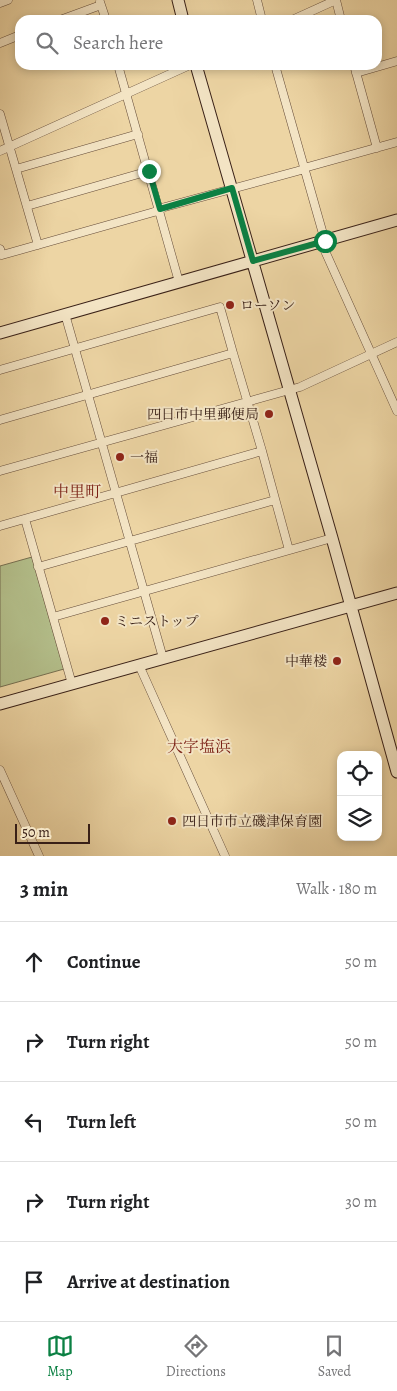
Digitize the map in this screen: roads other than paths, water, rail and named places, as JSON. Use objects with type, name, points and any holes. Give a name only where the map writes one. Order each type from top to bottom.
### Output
[{"type":"street","points":[[0,3],[8,0]]},
{"type":"street","points":[[178,0],[182,15]]},
{"type":"street","points":[[257,0],[261,15]]},
{"type":"street","points":[[303,15],[336,0],[340,15]]},
{"type":"street","points":[[71,15],[101,2],[105,15]]},
{"type":"street","points":[[0,42],[15,37]]},
{"type":"street","points":[[382,64],[397,61]]},
{"type":"street","points":[[119,70],[179,282]]},
{"type":"street","points":[[0,150],[179,70]]},
{"type":"street","points":[[197,70],[397,772]]},
{"type":"street","points":[[276,70],[325,241],[325,251],[397,411]]},
{"type":"street","points":[[355,70],[377,148]]},
{"type":"street","points":[[0,114],[38,245]]},
{"type":"street","points":[[16,169],[138,134]]},
{"type":"street","points":[[1,253],[38,245],[397,142]]},
{"type":"street","points":[[27,206],[149,171]]},
{"type":"street","points":[[0,333],[397,220]]},
{"type":"street","points":[[0,370],[220,307],[289,550]]},
{"type":"street","points":[[66,314],[163,658]]},
{"type":"street","points":[[0,471],[300,387],[397,342]]},
{"type":"street","points":[[0,420],[233,354]]},
{"type":"street","points":[[0,526],[262,451]]},
{"type":"street","points":[[38,567],[275,500]]},
{"type":"street","points":[[25,519],[72,684]]},
{"type":"street","points":[[53,617],[332,538]]},
{"type":"street","points":[[0,704],[397,593]]},
{"type":"street","points":[[139,665],[225,856]]},
{"type":"street","points":[[0,770],[39,856]]},
{"type":"place","name":"ローソン","points":[[230,305]]},
{"type":"place","name":"四日市中里郵便局","points":[[269,414]]},
{"type":"place","name":"一福","points":[[120,457]]},
{"type":"place","name":"ミニストップ","points":[[105,621]]},
{"type":"place","name":"中華楼","points":[[337,661]]},
{"type":"place","name":"四日市市立磯津保育園","points":[[172,821]]},
{"type":"district","name":"中里町","points":[[77,491]]},
{"type":"district","name":"大字塩浜","points":[[199,746]]}]
